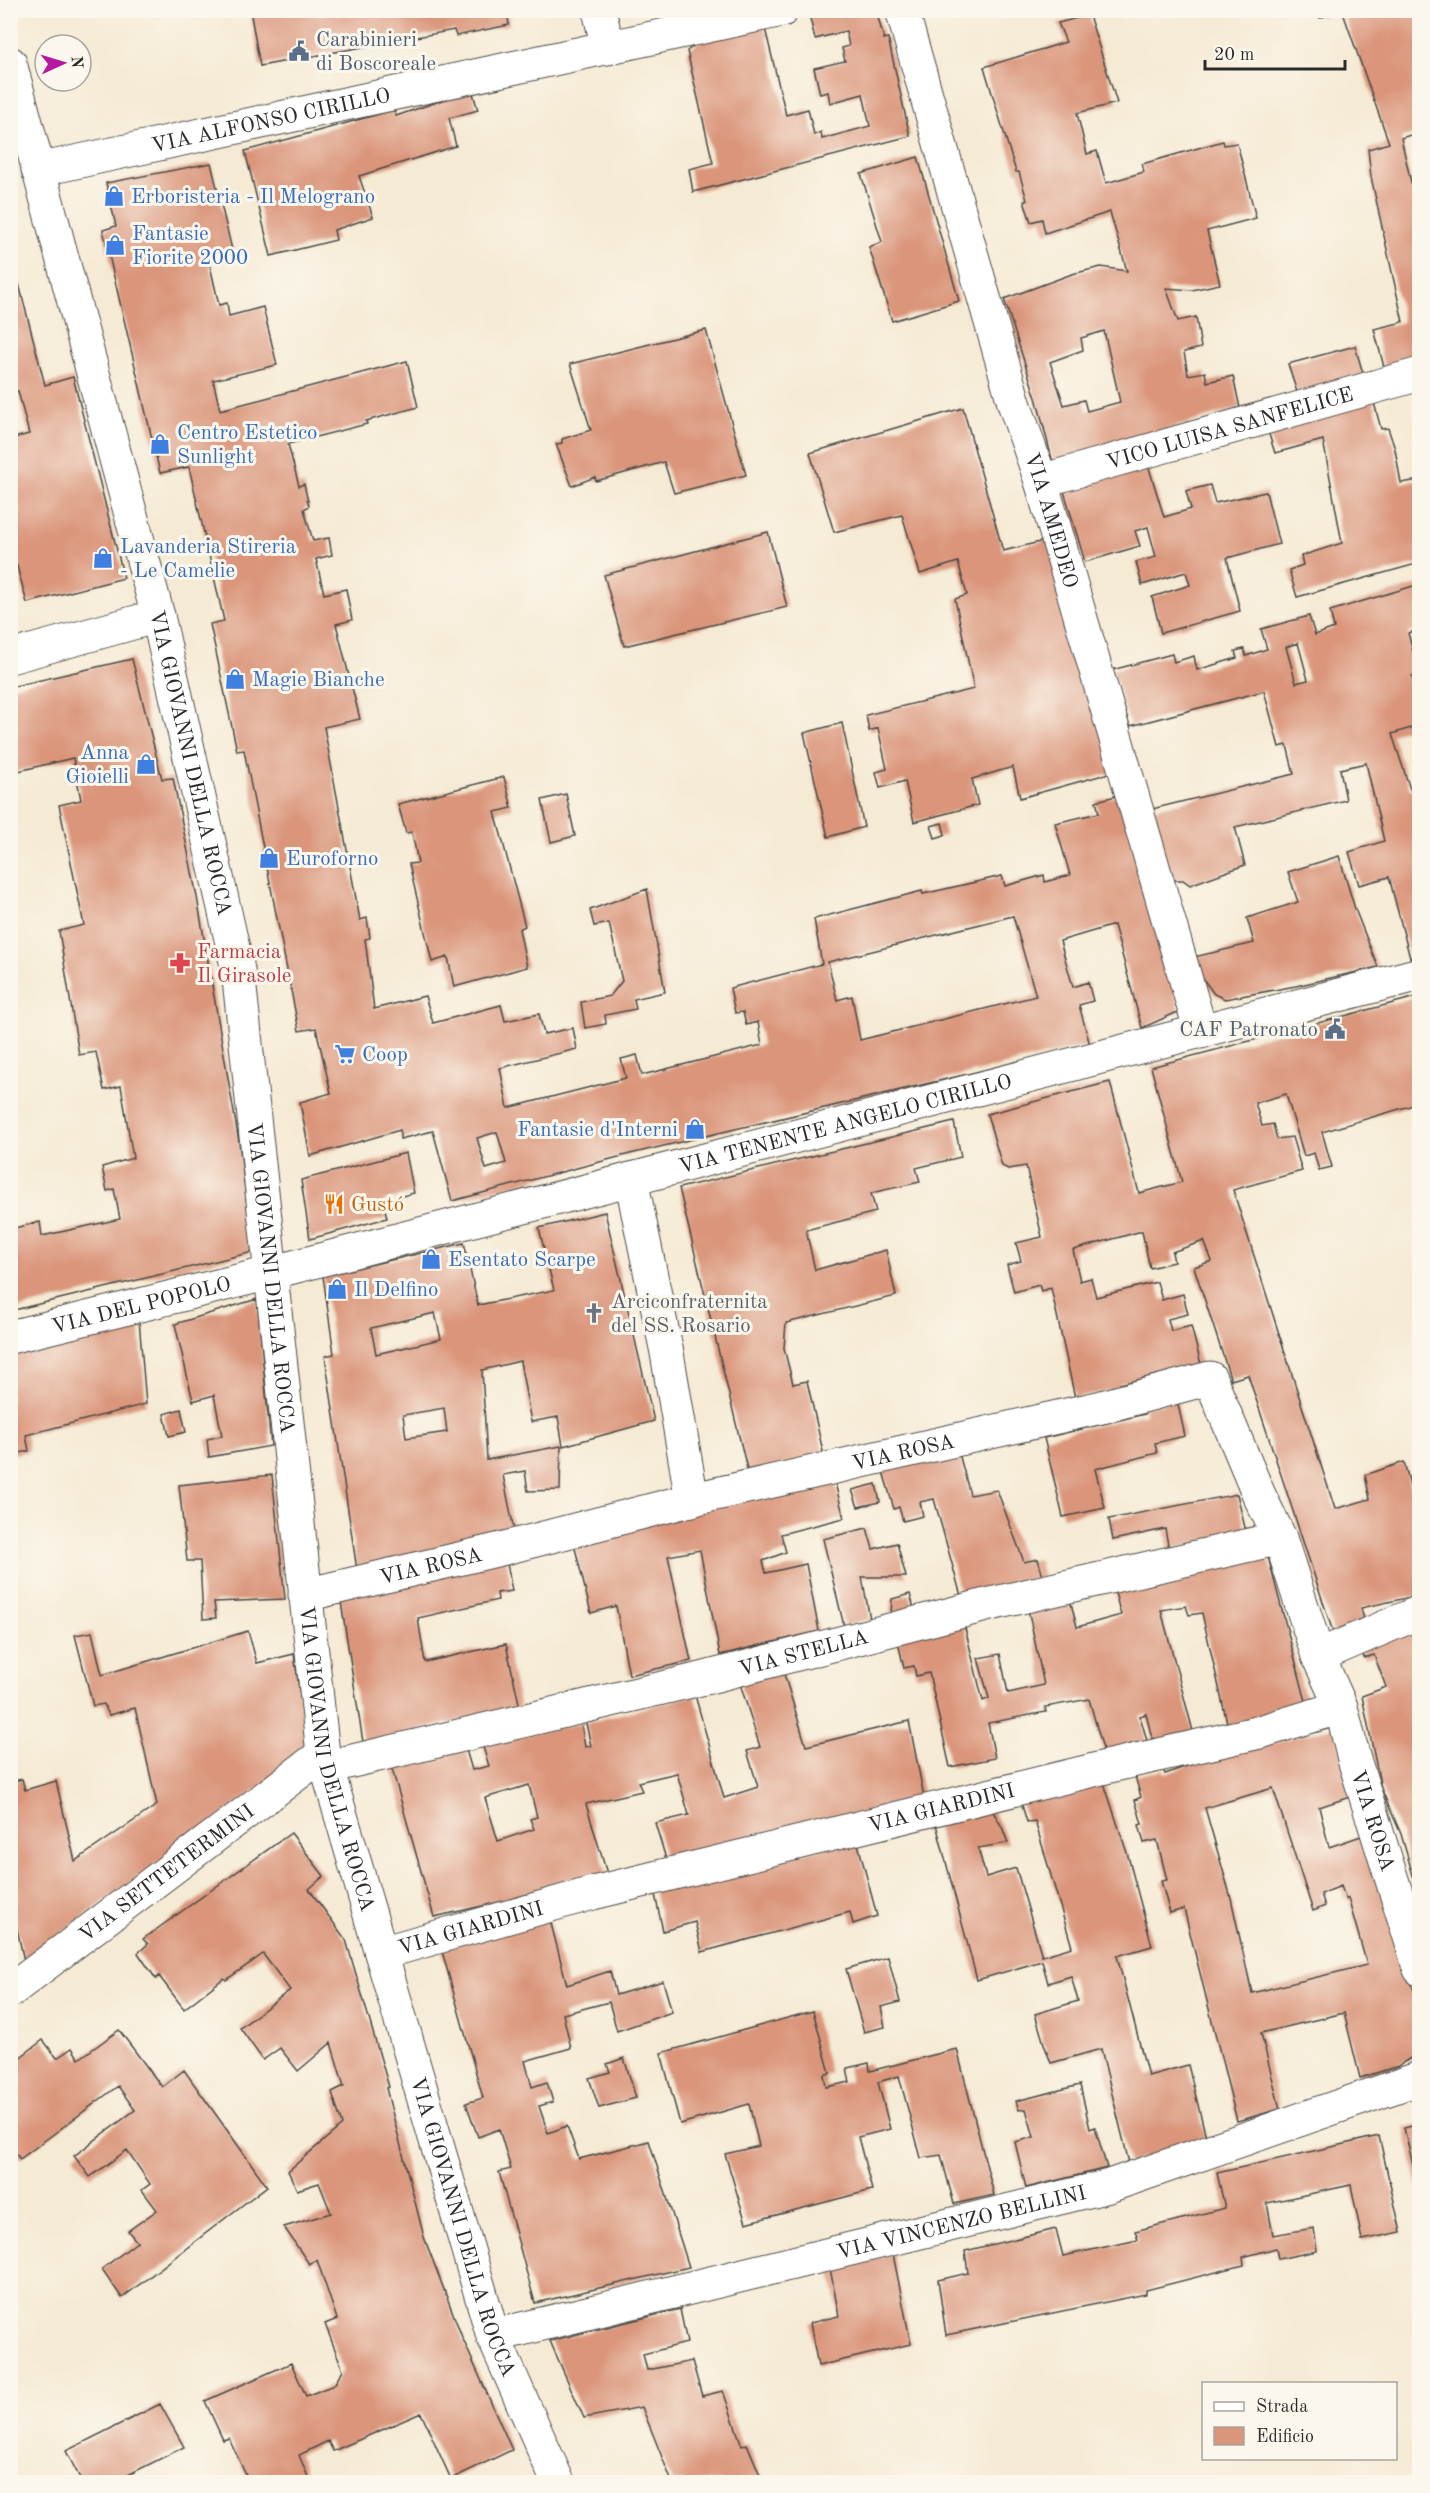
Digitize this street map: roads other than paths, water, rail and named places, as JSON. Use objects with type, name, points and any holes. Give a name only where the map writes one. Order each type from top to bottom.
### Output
[{"type":"street","points":[[599,10],[608,48]]},
{"type":"street","name":"VIA ALFONSO CIRILLO","points":[[38,170],[782,10]]},
{"type":"street","name":"VIA AMEDEO","points":[[902,10],[1014,403],[1041,481],[1201,1032]]},
{"type":"street","name":"VIA GIOVANNI DELLA ROCCA","points":[[10,63],[158,616],[238,970],[325,1761],[493,2336],[558,2482]]},
{"type":"street","name":"VICO LUISA SANFELICE","points":[[1041,481],[1419,374]]},
{"type":"street","points":[[10,657],[158,616]]},
{"type":"street","name":"VIA TENENTE ANGELO CIRILLO","points":[[270,1273],[1419,974]]},
{"type":"street","points":[[631,1179],[667,1353],[692,1500]]},
{"type":"street","name":"VIA DEL POPOLO","points":[[10,1337],[270,1273]]},
{"type":"street","name":"VIA ROSA","points":[[305,1595],[501,1549],[692,1500],[1102,1407],[1210,1378],[1259,1495],[1280,1538],[1318,1656]]},
{"type":"street","name":"VIA STELLA","points":[[325,1761],[705,1678],[986,1605],[1280,1538]]},
{"type":"street","points":[[1341,1707],[1318,1656],[1419,1612]]},
{"type":"street","name":"VIA ROSA","points":[[1341,1707],[1354,1760],[1419,1970]]},
{"type":"street","name":"VIA GIARDINI","points":[[381,1953],[593,1893],[1110,1766],[1260,1732],[1341,1707]]},
{"type":"street","name":"VIA SETTETERMINI","points":[[10,1991],[325,1761]]},
{"type":"street","name":"VIA VINCENZO BELLINI","points":[[493,2336],[1109,2186],[1419,2078]]},
{"type":"place","name":"Carabinieri di Boscoreale","points":[[299,51]]},
{"type":"place","name":"Erboristeria - Il Melograno","points":[[114,196]]},
{"type":"place","name":"Fantasie Fiorite 2000","points":[[115,245]]},
{"type":"place","name":"Centro Estetico Sunlight","points":[[160,444]]},
{"type":"place","name":"Lavanderia Stireria - Le Camelie","points":[[103,558]]},
{"type":"place","name":"Magie Bianche","points":[[235,679]]},
{"type":"place","name":"Anna Gioielli","points":[[146,764]]},
{"type":"place","name":"Euroforno","points":[[269,858]]},
{"type":"place","name":"Farmacia Il Girasole","points":[[180,963]]},
{"type":"place","name":"CAF Patronato","points":[[1335,1029]]},
{"type":"place","name":"Coop","points":[[345,1054]]},
{"type":"place","name":"Fantasie d'Interni","points":[[695,1129]]},
{"type":"place","name":"Gustó","points":[[334,1204]]},
{"type":"place","name":"Esentato Scarpe","points":[[431,1259]]},
{"type":"place","name":"Il Delfino","points":[[337,1289]]},
{"type":"place","name":"Arciconfraternita del SS. Rosario","points":[[594,1313]]}]
